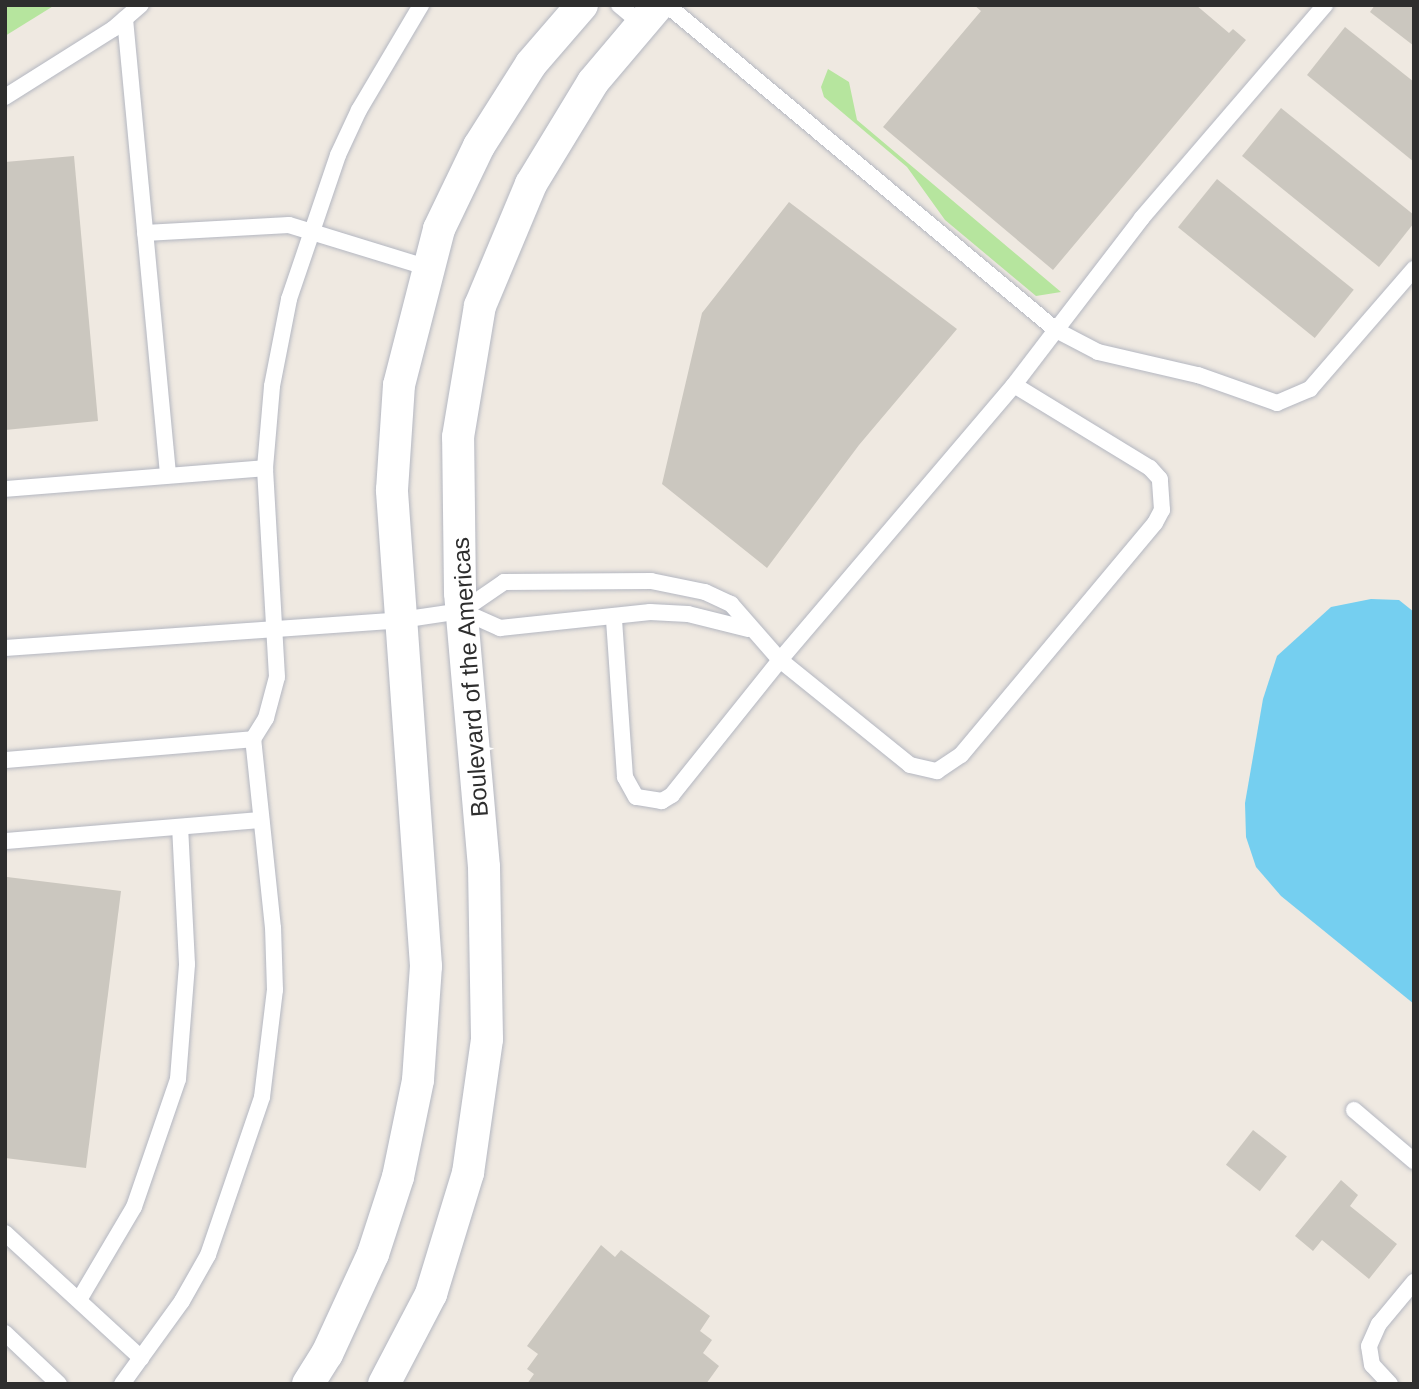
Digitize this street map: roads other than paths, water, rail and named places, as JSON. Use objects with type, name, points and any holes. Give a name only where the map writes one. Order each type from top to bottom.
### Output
[{"type":"street","points":[[308,1384],[327,1354],[373,1254],[398,1177],[418,1080],[426,966],[392,490],[399,386],[439,229],[479,146],[531,64],[582,5]]},
{"type":"street","name":"Boulevard of the Americas","points":[[384,1384],[431,1294],[468,1173],[487,1039],[484,867],[462,611],[458,438],[480,306],[531,184],[639,12]]},
{"type":"lane","points":[[5,97],[125,19],[141,5]]},
{"type":"lane","points":[[122,1384],[208,1255],[262,1097],[275,990],[270,874],[261,820],[253,739],[273,698],[276,629],[267,553],[265,468],[272,386],[289,299],[310,231],[359,110],[421,5]]},
{"type":"lane","points":[[667,5],[1056,330],[1098,352],[1198,375],[1277,403],[1310,389],[1414,269]]},
{"type":"lane","points":[[614,619],[625,777],[628,788],[644,800],[662,801],[672,795],[780,660],[1014,385],[1142,218],[1325,5]]},
{"type":"lane","points":[[125,19],[168,475]]},
{"type":"lane","points":[[145,233],[267,225],[310,231],[429,268]]},
{"type":"lane","points":[[5,648],[401,620],[462,611],[504,582],[652,581],[705,592],[731,604],[748,629],[780,660],[910,765],[937,771],[961,755],[1162,510],[1160,479],[1150,468],[1014,385]]},
{"type":"lane","points":[[5,489],[265,468]]},
{"type":"lane","points":[[462,611],[500,628],[579,618],[614,619],[650,612],[688,614],[748,629]]},
{"type":"lane","points":[[5,760],[253,739]]},
{"type":"lane","points":[[5,841],[261,820]]},
{"type":"lane","points":[[79,1300],[134,1207],[178,1079],[187,964],[180,827]]},
{"type":"lane","points":[[1354,1110],[1414,1161]]},
{"type":"lane","points":[[5,1233],[141,1358]]},
{"type":"lane","points":[[1390,1384],[1372,1365],[1369,1346],[1379,1324],[1414,1282]]},
{"type":"lane","points":[[5,1333],[59,1384]]},
{"type":"water","points":[[1371,599],[1399,600],[1414,612],[1414,1004],[1281,896],[1256,867],[1246,837],[1245,803],[1263,699],[1277,656],[1331,607]]}]
